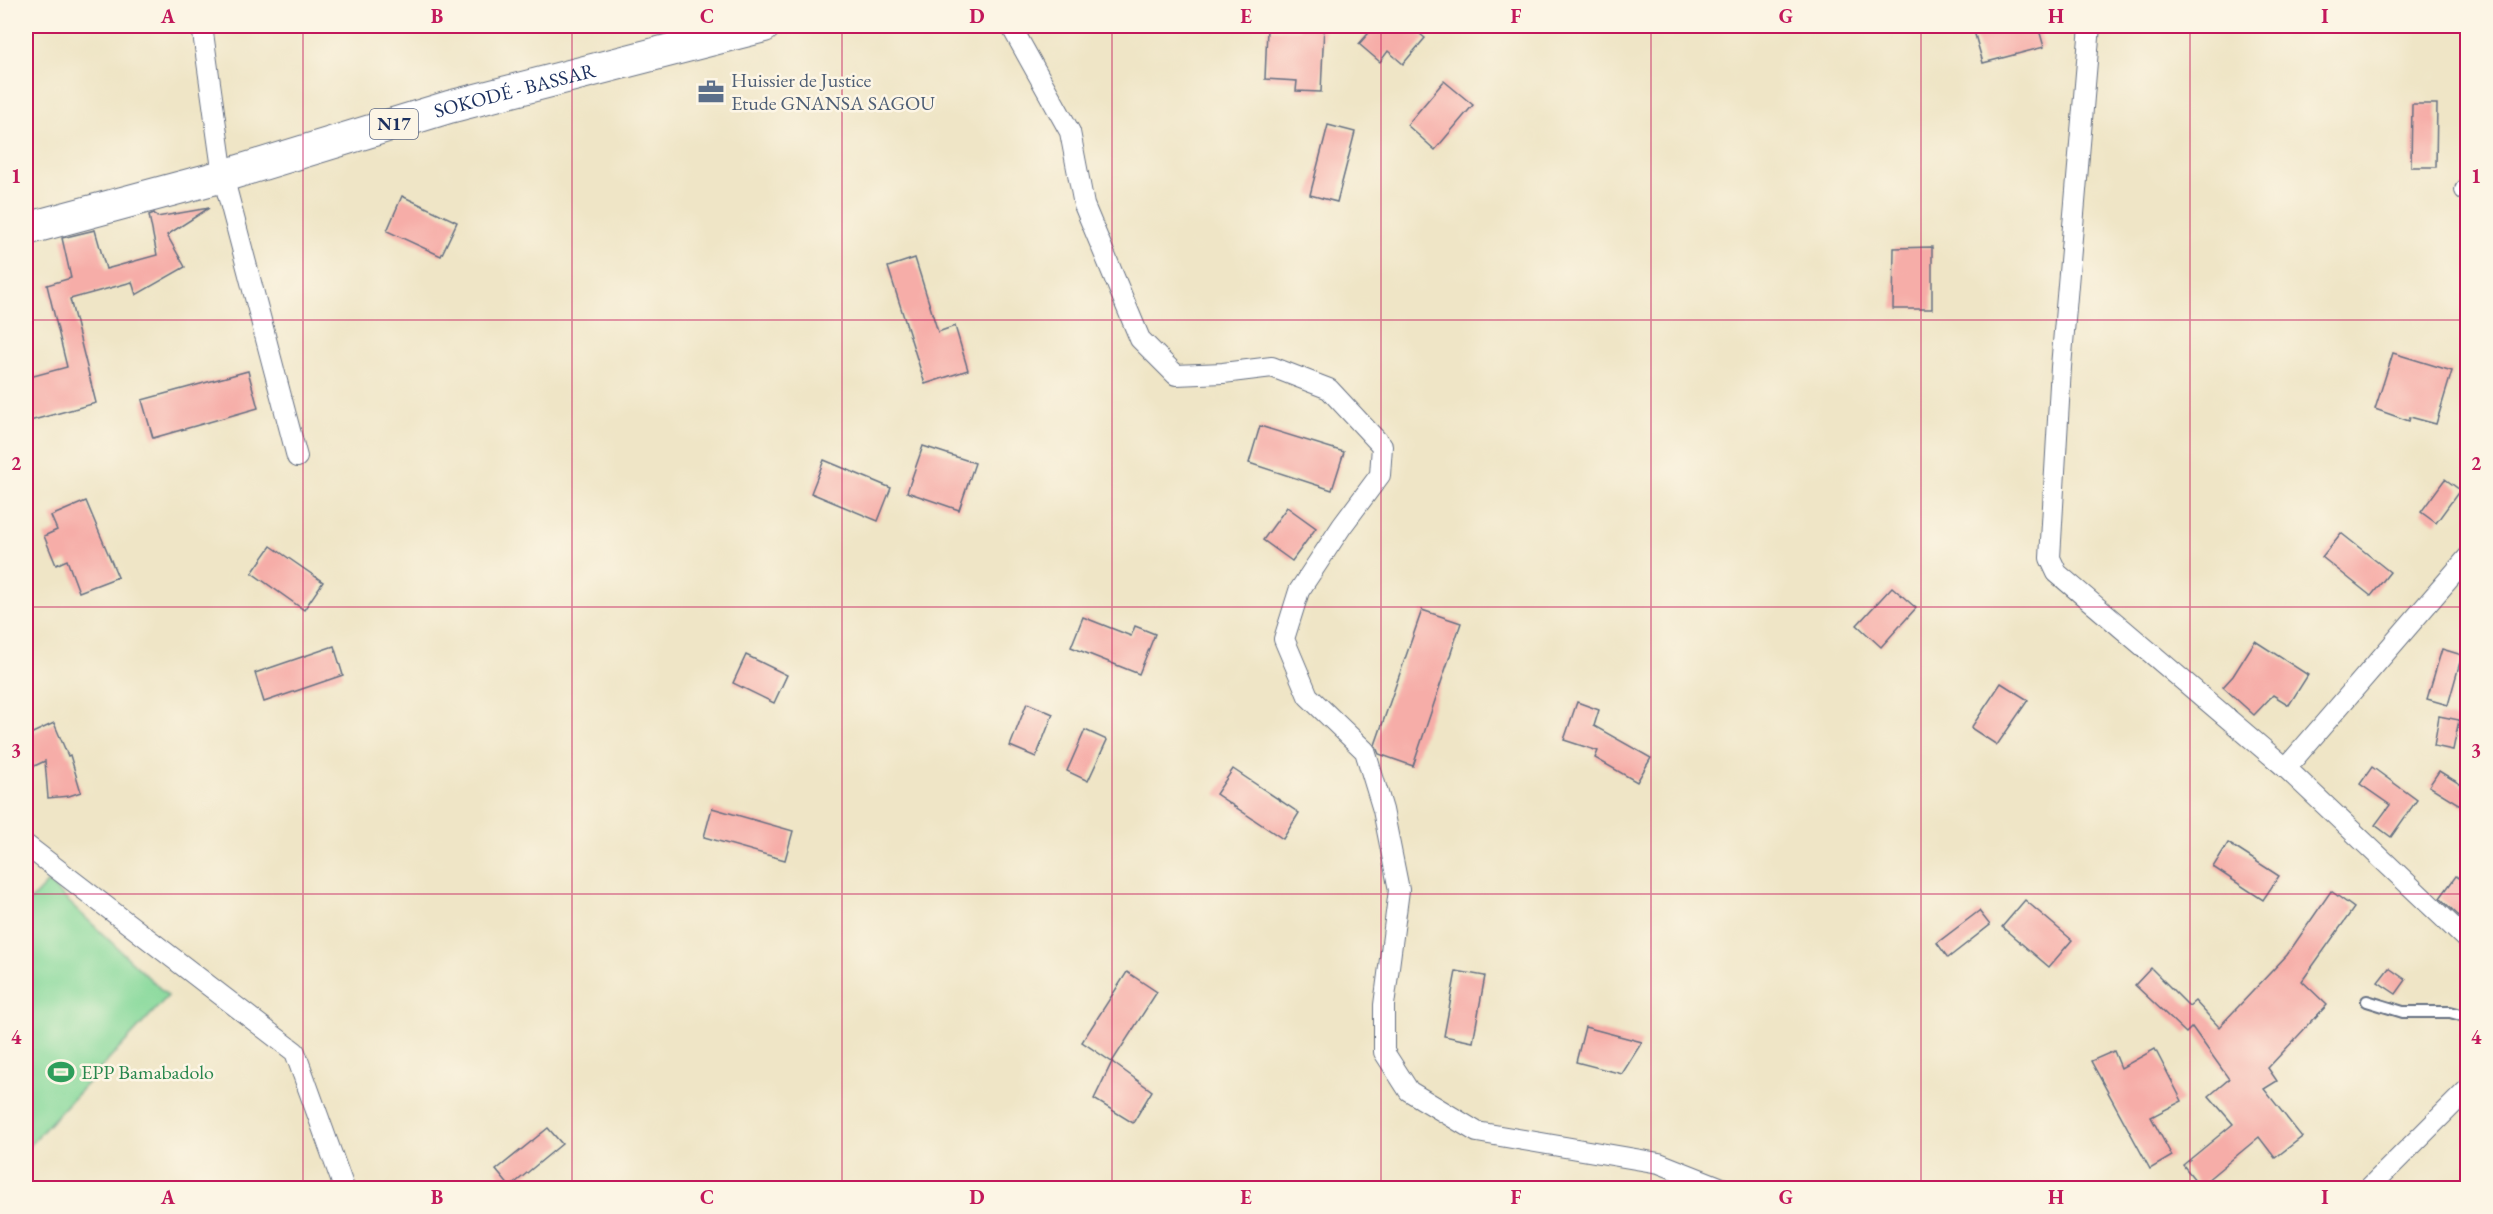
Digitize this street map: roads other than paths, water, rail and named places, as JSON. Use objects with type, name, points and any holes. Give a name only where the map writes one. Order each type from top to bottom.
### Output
[{"type":"main road","name":"SOKODÉ - BASSAR","points":[[26,230],[223,176],[449,107],[752,27]]},
{"type":"street","points":[[202,26],[223,176],[297,457]]},
{"type":"street","points":[[1011,26],[1070,132],[1084,205],[1140,339],[1176,375],[1223,373],[1272,367],[1329,389],[1382,446],[1380,475],[1342,526],[1299,591],[1284,639],[1308,696],[1365,751],[1383,810],[1399,890],[1384,1005],[1384,1052],[1409,1091],[1477,1132],[1659,1163],[1722,1188]]},
{"type":"street","points":[[2090,26],[2061,367],[2050,558],[2057,573],[2286,768],[2468,941]]},
{"type":"street","points":[[2286,768],[2468,557]]},
{"type":"street","points":[[26,845],[295,1052],[344,1188]]},
{"type":"street","points":[[2369,1188],[2468,1089]]},
{"type":"lane","points":[[2367,1001],[2403,1012],[2450,1012],[2468,1017]]},
{"type":"place","name":"Huissier de Justice Etude GNANSA SAGOU","points":[[711,92]]},
{"type":"place","name":"EPP Bamabadolo","points":[[61,1072]]}]
